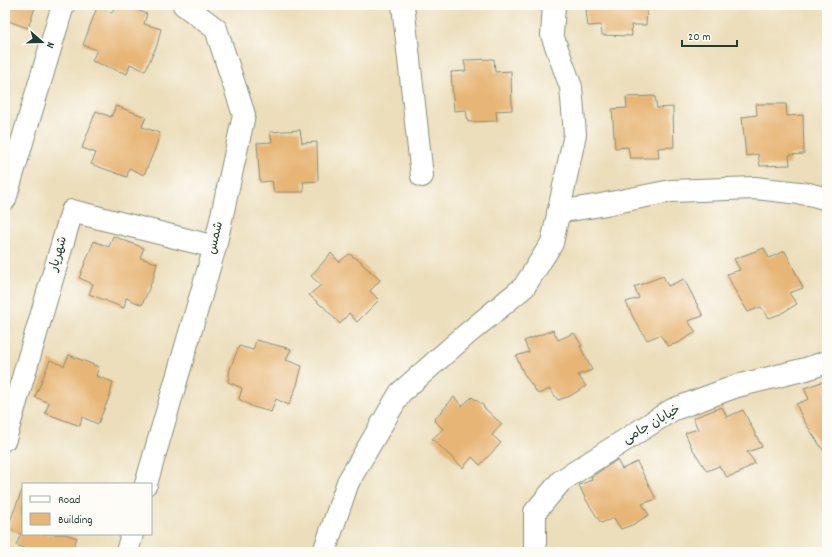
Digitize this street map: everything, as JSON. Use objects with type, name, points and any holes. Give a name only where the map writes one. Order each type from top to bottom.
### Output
[{"type":"street","points":[[5,199],[63,5]]},
{"type":"street","name":"شمس","points":[[146,483],[215,247],[244,115],[216,29],[184,5]]},
{"type":"street","points":[[403,5],[422,176]]},
{"type":"street","points":[[324,552],[348,482],[400,393],[466,334],[524,287],[552,243],[575,134],[571,87],[552,35],[554,5]]},
{"type":"street","points":[[558,212],[671,191],[755,188],[809,194],[827,199]]},
{"type":"street","name":"شهریار","points":[[5,439],[72,211],[215,247]]},
{"type":"street","name":"خیابان جامی","points":[[535,552],[535,512],[561,481],[672,410],[737,386],[806,369],[827,362]]},
{"type":"street","points":[[128,552],[132,535]]},
{"type":"building","points":[[5,5],[36,5],[28,28],[5,20]]},
{"type":"building","points":[[115,5],[124,5],[147,14],[144,24],[161,29],[157,45],[145,71],[130,64],[127,74],[92,61],[97,50],[83,45],[97,7],[112,13]]},
{"type":"building","points":[[594,5],[636,5],[636,9],[647,9],[646,25],[631,25],[632,36],[602,35],[601,25],[588,26],[586,10],[594,8]]},
{"type":"building","points":[[494,59],[495,72],[511,71],[512,110],[496,111],[497,121],[468,122],[466,110],[454,111],[451,72],[466,71],[464,60]]},
{"type":"building","points":[[655,96],[657,108],[673,107],[674,147],[658,148],[659,158],[630,158],[628,147],[615,148],[612,109],[627,108],[626,97]]},
{"type":"building","points":[[756,104],[786,104],[787,116],[803,115],[804,154],[789,155],[790,165],[760,166],[758,154],[746,156],[742,117],[757,115]]},
{"type":"building","points":[[116,106],[146,117],[142,127],[160,133],[144,175],[129,168],[127,177],[91,164],[96,153],[82,148],[96,111],[111,117]]},
{"type":"building","points":[[300,130],[302,143],[317,142],[318,181],[303,182],[304,192],[274,192],[272,181],[260,182],[257,143],[272,142],[270,132]]},
{"type":"building","points":[[113,236],[144,248],[140,258],[157,263],[153,279],[142,305],[126,298],[124,308],[89,294],[93,284],[79,278],[94,241],[109,247]]},
{"type":"building","points":[[764,248],[769,258],[785,251],[803,288],[789,293],[797,304],[780,314],[769,318],[761,307],[748,312],[727,274],[740,270],[734,259]]},
{"type":"building","points":[[331,253],[339,262],[349,254],[362,262],[361,263],[380,280],[370,291],[379,300],[357,322],[349,313],[340,324],[323,306],[309,295],[321,285],[311,276]]},
{"type":"building","points":[[663,276],[668,286],[684,279],[703,316],[688,321],[696,332],[678,343],[668,346],[660,335],[647,340],[634,319],[626,302],[639,298],[634,287]]},
{"type":"building","points":[[553,330],[558,340],[574,333],[582,346],[580,346],[592,370],[578,375],[586,386],[570,396],[558,400],[550,389],[538,394],[524,374],[516,356],[529,352],[524,341]]},
{"type":"building","points":[[256,340],[291,349],[286,360],[302,366],[297,385],[289,405],[276,399],[271,412],[253,407],[239,399],[242,388],[228,382],[230,369],[239,346],[253,350]]},
{"type":"building","points":[[69,355],[99,367],[96,376],[113,382],[110,395],[98,424],[82,417],[80,426],[45,413],[49,403],[35,397],[50,360],[64,366]]},
{"type":"building","points":[[827,380],[827,456],[804,421],[796,404],[809,399],[804,388]]},
{"type":"building","points":[[454,397],[462,406],[472,397],[484,406],[483,407],[502,424],[492,435],[501,443],[480,465],[472,457],[463,468],[432,439],[443,429],[434,420]]},
{"type":"building","points":[[722,407],[727,417],[743,410],[762,447],[747,452],[755,463],[739,473],[727,477],[719,466],[707,471],[692,448],[685,433],[698,429],[693,418]]},
{"type":"building","points":[[617,460],[622,469],[637,462],[656,499],[642,504],[649,515],[632,525],[621,529],[614,518],[601,523],[586,500],[579,485],[592,480],[591,477]]},
{"type":"building","points":[[22,490],[22,535],[68,535],[77,538],[71,552],[34,552],[16,545],[21,534],[7,529]]}]
